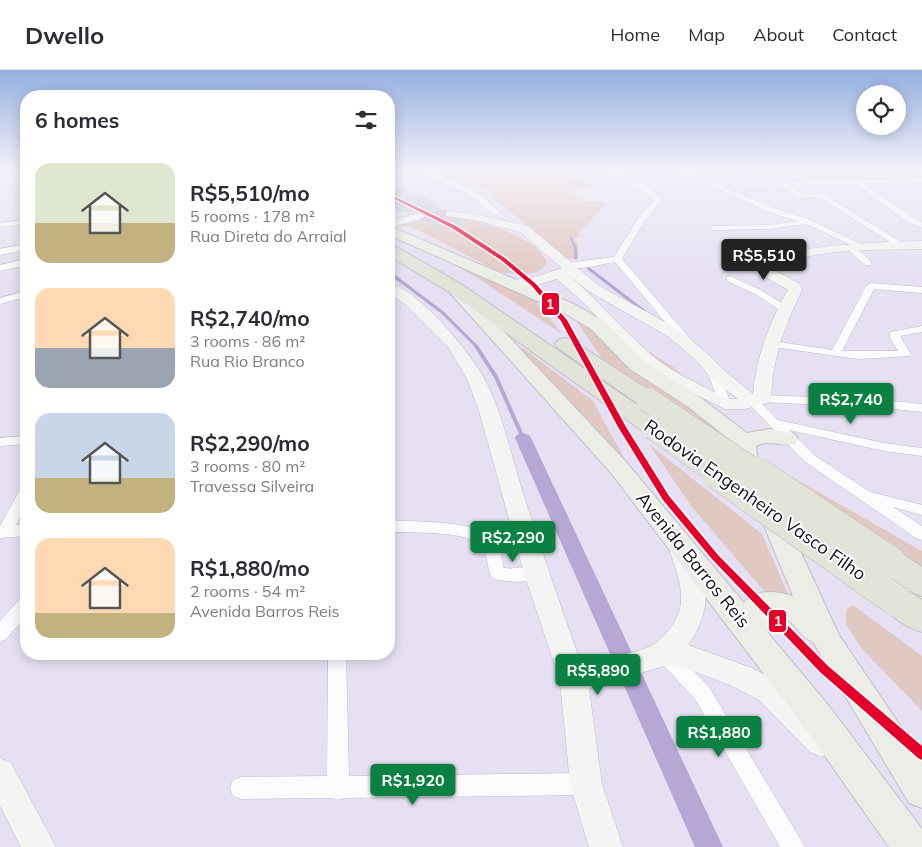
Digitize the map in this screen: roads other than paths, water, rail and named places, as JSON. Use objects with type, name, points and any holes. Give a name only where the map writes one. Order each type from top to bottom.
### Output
[{"type":"highway","name":"Rodovia Engenheiro Vasco Filho","points":[[395,238],[488,293],[890,562],[914,601]]},
{"type":"highway","name":"Rodovia Engenheiro Vasco Filho","points":[[395,253],[455,288],[653,428],[914,601]]},
{"type":"main road","points":[[395,233],[570,309],[597,325],[638,366],[694,402],[742,446],[828,643],[922,790]]},
{"type":"main road","name":"Avenida Barros Reis","points":[[455,288],[619,468],[817,717],[912,847]]},
{"type":"main road","points":[[742,446],[752,438],[781,431]]},
{"type":"main road","points":[[754,637],[752,616],[755,610],[763,604],[783,604],[799,612],[828,643]]},
{"type":"street","points":[[491,205],[496,213]]},
{"type":"street","points":[[513,284],[540,280],[569,269],[617,259],[642,219],[654,205]]},
{"type":"street","points":[[760,205],[808,222],[859,249],[868,263]]},
{"type":"street","points":[[839,205],[901,246]]},
{"type":"street","points":[[890,205],[912,221],[922,224]]},
{"type":"street","points":[[524,229],[479,218],[452,214],[496,213],[512,218],[592,288],[675,334],[709,365],[757,401],[781,431],[808,458],[922,534]]},
{"type":"street","points":[[395,223],[419,216]]},
{"type":"street","points":[[714,228],[770,226],[808,222]]},
{"type":"street","points":[[0,225],[20,223]]},
{"type":"street","points":[[757,401],[784,308],[795,288],[765,271],[770,263],[798,254],[921,246]]},
{"type":"street","points":[[0,252],[20,248]]},
{"type":"street","points":[[617,259],[686,337],[692,348]]},
{"type":"street","points":[[0,268],[20,263]]},
{"type":"street","points":[[569,269],[591,302],[640,354],[662,370],[725,404],[745,404],[757,401],[883,404],[922,408]]},
{"type":"street","points":[[730,279],[758,292],[784,308]]},
{"type":"street","points":[[835,354],[873,286],[922,290]]},
{"type":"street","points":[[395,291],[411,302],[454,344],[476,380],[488,411],[536,573],[574,681],[586,784],[606,847]]},
{"type":"street","points":[[0,301],[20,295]]},
{"type":"street","points":[[773,344],[858,356],[905,354],[894,334],[922,329]]},
{"type":"street","points":[[662,370],[684,371],[704,364],[709,365]]},
{"type":"street","points":[[709,365],[742,446]]},
{"type":"street","points":[[781,431],[922,452]]},
{"type":"street","points":[[0,442],[20,440]]},
{"type":"street","points":[[857,491],[922,510]]},
{"type":"street","points":[[2,532],[20,502]]},
{"type":"street","points":[[395,526],[475,533],[488,541],[492,547],[498,574],[514,576],[536,573]]},
{"type":"street","points":[[2,532],[20,530]]},
{"type":"street","points":[[574,681],[654,656],[679,638],[693,615],[694,596],[692,583],[679,544]]},
{"type":"street","points":[[0,634],[20,611]]},
{"type":"street","points":[[654,656],[688,657],[712,665],[769,691],[874,795]]},
{"type":"street","points":[[654,656],[702,693],[793,847]]},
{"type":"street","points":[[337,660],[338,789]]},
{"type":"street","points":[[0,774],[39,847]]},
{"type":"street","points":[[241,788],[338,789],[586,784]]},
{"type":"waterway","points":[[571,238],[575,247]]},
{"type":"waterway","points":[[575,246],[576,258]]},
{"type":"waterway","points":[[588,268],[644,311]]},
{"type":"waterway","points":[[395,277],[443,313],[476,346]]},
{"type":"waterway","points":[[476,346],[496,377],[523,438]]},
{"type":"waterway","points":[[523,438],[709,847]]},
{"type":"tunnel","points":[[419,216],[451,214]]}]
